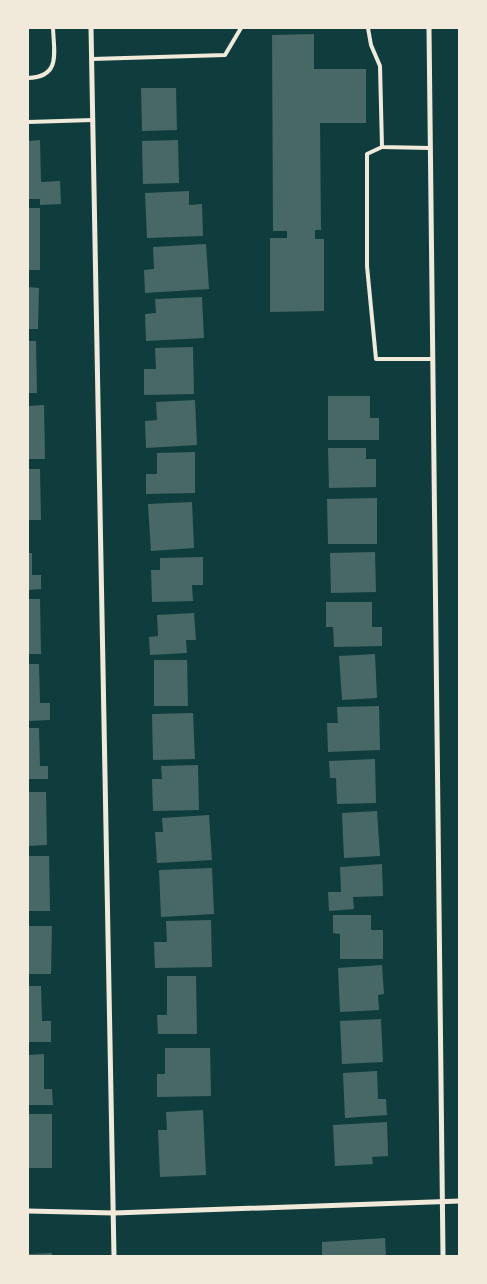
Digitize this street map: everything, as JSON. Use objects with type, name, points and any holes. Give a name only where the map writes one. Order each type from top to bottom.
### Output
[{"type":"street","points":[[91,28],[114,1256]]},
{"type":"street","points":[[429,28],[443,1256]]},
{"type":"street","points":[[28,1211],[114,1212],[460,1201]]},
{"type":"lane","points":[[28,78],[46,75],[51,69],[54,59],[53,28]]},
{"type":"lane","points":[[92,58],[225,55],[241,28]]},
{"type":"lane","points":[[368,28],[371,45],[380,66],[382,147]]},
{"type":"lane","points":[[28,122],[93,120]]},
{"type":"lane","points":[[430,148],[382,147],[367,154],[367,266],[376,359],[433,359]]},
{"type":"building","points":[[314,34],[314,69],[366,69],[366,123],[320,123],[321,230],[315,230],[315,239],[324,239],[324,311],[270,312],[270,238],[287,238],[287,231],[273,231],[272,35]]},
{"type":"building","points":[[141,88],[176,88],[177,130],[142,131]]},
{"type":"building","points":[[40,140],[41,182],[60,181],[61,204],[40,205],[40,199],[28,199],[28,141]]},
{"type":"building","points":[[178,140],[179,183],[143,184],[142,141]]},
{"type":"building","points":[[189,191],[189,205],[202,204],[203,236],[147,238],[145,193]]},
{"type":"building","points":[[28,208],[40,208],[40,270],[28,270]]},
{"type":"building","points":[[206,244],[209,289],[145,293],[144,270],[154,269],[153,247]]},
{"type":"building","points":[[28,287],[39,288],[38,329],[28,329]]},
{"type":"building","points":[[202,297],[204,338],[146,341],[145,314],[156,313],[155,299]]},
{"type":"building","points":[[28,341],[36,341],[37,393],[28,393]]},
{"type":"building","points":[[193,347],[194,394],[144,395],[144,369],[156,369],[155,348]]},
{"type":"building","points":[[328,396],[370,396],[370,418],[379,418],[379,440],[328,440]]},
{"type":"building","points":[[195,400],[197,445],[146,448],[145,421],[157,420],[156,402]]},
{"type":"building","points":[[44,405],[45,459],[28,459],[28,406]]},
{"type":"building","points":[[328,448],[366,448],[366,459],[376,459],[376,487],[329,488]]},
{"type":"building","points":[[195,452],[195,493],[146,494],[146,474],[157,474],[157,453]]},
{"type":"building","points":[[28,469],[40,469],[41,520],[28,520]]},
{"type":"building","points":[[377,498],[377,544],[328,544],[327,499]]},
{"type":"building","points":[[192,502],[194,548],[151,551],[148,504]]},
{"type":"building","points":[[375,552],[376,592],[331,593],[330,553]]},
{"type":"building","points":[[28,553],[32,553],[32,575],[41,575],[41,589],[28,590]]},
{"type":"building","points":[[203,557],[203,585],[192,585],[193,601],[152,602],[151,570],[160,570],[160,558]]},
{"type":"building","points":[[28,599],[40,599],[41,654],[28,654]]},
{"type":"building","points":[[326,602],[372,602],[372,627],[382,627],[382,646],[334,647],[333,627],[326,627]]},
{"type":"building","points":[[194,613],[196,640],[186,640],[187,653],[150,655],[149,637],[158,636],[157,615]]},
{"type":"building","points":[[375,654],[377,698],[342,700],[339,656]]},
{"type":"building","points":[[154,660],[187,660],[188,706],[154,706]]},
{"type":"building","points":[[28,664],[39,664],[40,703],[50,703],[50,720],[28,721]]},
{"type":"building","points":[[379,706],[380,750],[328,752],[327,723],[338,723],[337,707]]},
{"type":"building","points":[[193,713],[195,759],[153,760],[152,714]]},
{"type":"building","points":[[28,728],[39,728],[40,766],[48,766],[48,779],[28,779]]},
{"type":"building","points":[[375,759],[376,803],[337,804],[336,778],[330,778],[329,761]]},
{"type":"building","points":[[198,765],[199,810],[153,811],[152,779],[162,779],[161,766]]},
{"type":"building","points":[[28,792],[46,792],[47,845],[28,846]]},
{"type":"building","points":[[377,811],[380,856],[344,858],[342,813]]},
{"type":"building","points":[[209,815],[212,860],[157,863],[155,832],[163,832],[162,818]]},
{"type":"building","points":[[28,856],[49,856],[50,911],[28,911]]},
{"type":"building","points":[[382,864],[383,896],[353,897],[354,909],[329,911],[328,892],[341,892],[340,867]]},
{"type":"building","points":[[212,868],[214,914],[161,917],[159,870]]},
{"type":"building","points":[[333,915],[371,915],[371,930],[383,930],[383,959],[340,959],[340,934],[333,933]]},
{"type":"building","points":[[211,920],[212,967],[155,968],[154,942],[167,942],[166,921]]},
{"type":"building","points":[[28,926],[52,926],[51,974],[28,974]]},
{"type":"building","points":[[382,965],[384,994],[378,995],[379,1010],[340,1012],[338,968]]},
{"type":"building","points":[[167,976],[196,976],[197,1034],[158,1034],[157,1015],[167,1015]]},
{"type":"building","points":[[28,986],[41,986],[42,1021],[51,1021],[51,1042],[28,1042]]},
{"type":"building","points":[[381,1019],[383,1062],[342,1064],[340,1021]]},
{"type":"building","points":[[165,1048],[210,1048],[211,1096],[157,1097],[157,1074],[165,1074]]},
{"type":"building","points":[[44,1054],[44,1089],[52,1089],[53,1105],[28,1105],[28,1055]]},
{"type":"building","points":[[377,1071],[378,1099],[386,1099],[387,1115],[345,1118],[343,1073]]},
{"type":"building","points":[[203,1110],[206,1175],[160,1177],[158,1130],[167,1130],[166,1112]]},
{"type":"building","points":[[28,1114],[52,1114],[52,1168],[28,1168]]},
{"type":"building","points":[[387,1122],[388,1156],[372,1157],[373,1164],[335,1166],[333,1125]]},
{"type":"building","points":[[385,1238],[386,1256],[322,1256],[322,1242]]},
{"type":"building","points":[[52,1253],[52,1256],[28,1256],[28,1254]]}]
